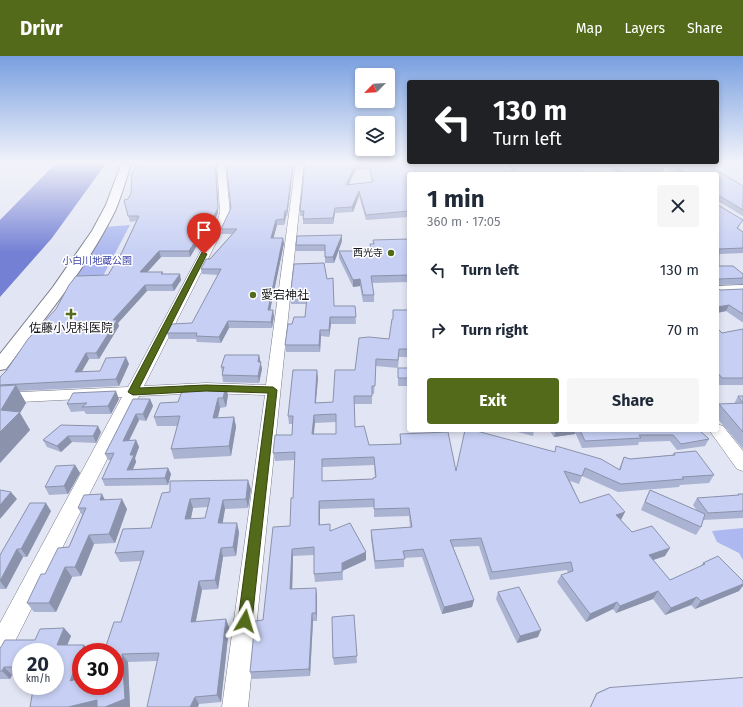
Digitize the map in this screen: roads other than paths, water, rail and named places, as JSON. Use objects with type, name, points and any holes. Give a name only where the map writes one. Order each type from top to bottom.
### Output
[{"type":"highway","points":[[610,707],[743,697]]},
{"type":"street","points":[[0,365],[66,280],[102,225],[117,192]]},
{"type":"street","points":[[0,647],[225,213],[224,192]]},
{"type":"street","points":[[235,707],[297,192]]},
{"type":"street","points":[[719,290],[743,289]]},
{"type":"street","points":[[0,398],[206,388],[273,390]]},
{"type":"street","points":[[719,432],[743,464]]},
{"type":"place","name":"西光寺","points":[[391,253]]},
{"type":"place","name":"愛宕神社","points":[[253,295]]},
{"type":"place","name":"佐藤小児科医院","points":[[71,314]]},
{"type":"park label","name":"小白川地蔵公園","points":[[97,261]]}]
